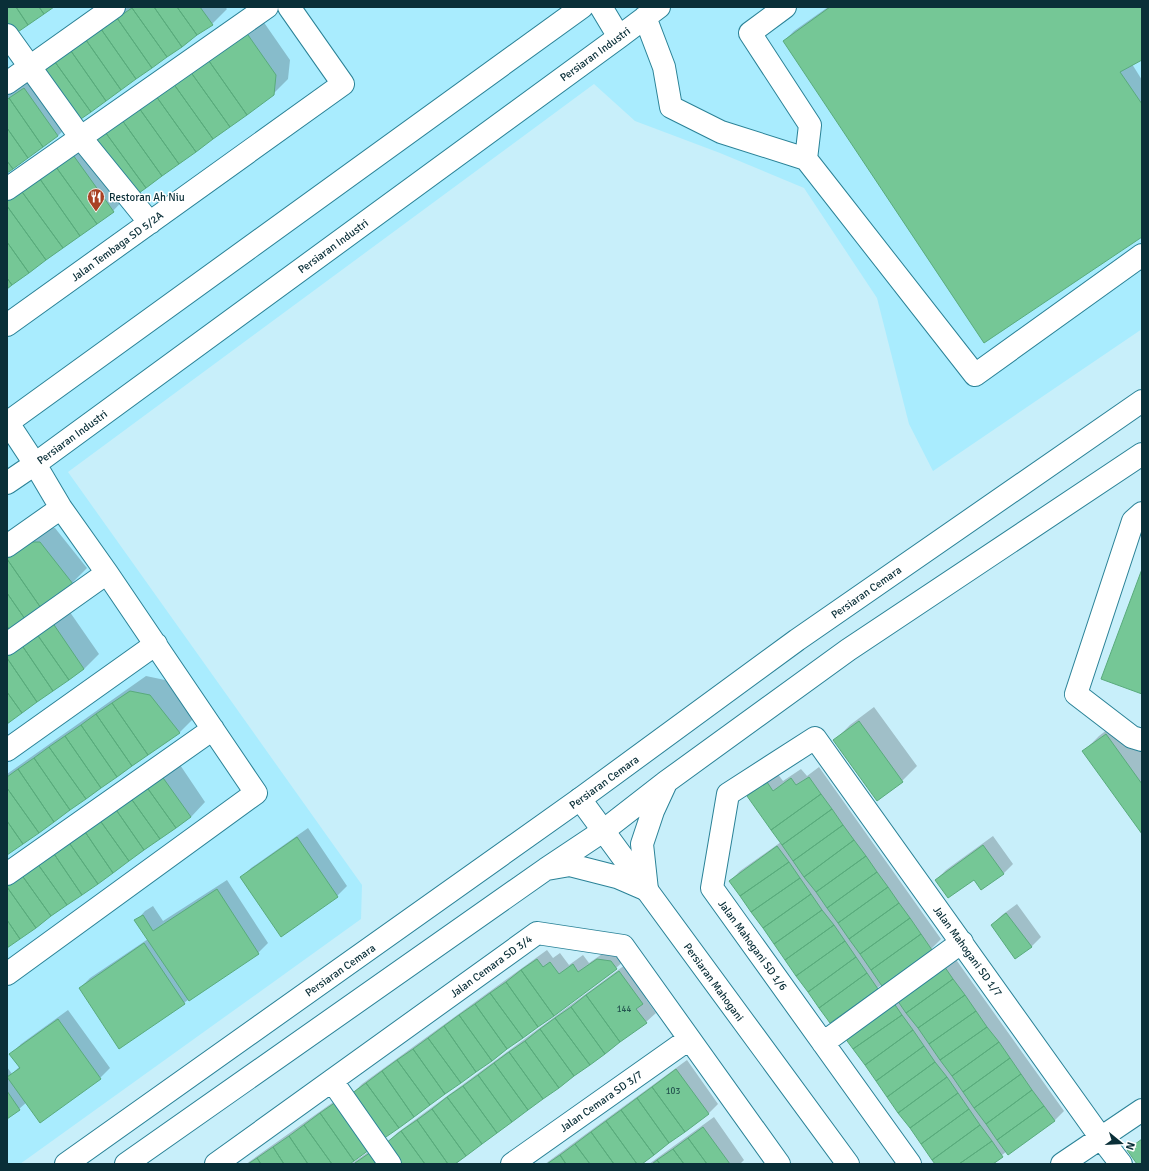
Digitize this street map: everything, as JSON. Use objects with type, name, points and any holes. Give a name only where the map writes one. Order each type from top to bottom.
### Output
[{"type":"street","points":[[7,83],[114,7]]},
{"type":"street","points":[[7,189],[267,7]]},
{"type":"street","name":"Jalan Tembaga SD 5/2A","points":[[7,325],[343,84],[289,7]]},
{"type":"street","points":[[9,970],[256,793],[156,644],[61,508],[35,464],[7,423],[582,7]]},
{"type":"street","points":[[601,7],[619,37]]},
{"type":"street","points":[[786,7],[750,33],[810,125],[806,159]]},
{"type":"street","points":[[652,12],[672,107],[721,132],[806,159],[975,375],[1142,255]]},
{"type":"street","name":"Persiaran Industri","points":[[7,483],[652,12]]},
{"type":"street","points":[[7,35],[81,138],[150,223]]},
{"type":"street","name":"Persiaran Cemara","points":[[66,1164],[580,799],[797,640],[1142,401]]},
{"type":"street","points":[[126,1164],[603,830],[666,782],[848,650],[1142,454]]},
{"type":"street","points":[[7,546],[61,508]]},
{"type":"street","points":[[1142,514],[1133,521],[1076,694],[1132,737],[1142,740]]},
{"type":"street","points":[[7,644],[107,573]]},
{"type":"street","points":[[7,750],[156,644]]},
{"type":"street","points":[[7,874],[213,729]]},
{"type":"street","name":"Jalan Mahogani SD 1/7","points":[[815,738],[1121,1164]]},
{"type":"street","name":"Jalan Mahogani SD 1/6","points":[[815,738],[728,794],[712,888],[910,1164]]},
{"type":"street","points":[[546,869],[570,865],[617,877],[647,890],[642,844],[653,811],[666,782]]},
{"type":"street","name":"Persiaran Mahogani","points":[[580,799],[848,1164]]},
{"type":"street","name":"Jalan Cemara SD 3/4","points":[[216,1164],[537,933],[623,946],[779,1164]]},
{"type":"street","points":[[823,1043],[962,942]]},
{"type":"street","name":"Jalan Cemara SD 3/7","points":[[512,1164],[689,1039]]},
{"type":"street","points":[[332,1081],[390,1164]]},
{"type":"street","points":[[1062,1164],[1142,1110]]},
{"type":"shaded area","points":[[7,7],[1142,7],[1142,329],[933,471],[909,424],[877,298],[804,188],[720,153],[635,121],[594,84],[68,472],[362,885],[361,919],[20,1164],[7,1164]]},
{"type":"building","points":[[7,7],[16,7],[28,25],[12,36],[7,29]]},
{"type":"building","points":[[16,7],[39,7],[44,14],[28,25]]},
{"type":"building","points":[[39,7],[54,7],[44,14]]},
{"type":"building","points":[[154,7],[182,47],[167,57],[132,8]]},
{"type":"building","points":[[154,7],[177,7],[197,35],[182,47]]},
{"type":"building","points":[[177,7],[200,7],[213,25],[197,35]]},
{"type":"building","points":[[830,7],[1142,7],[1142,60],[1120,72],[1142,104],[1142,237],[984,343],[783,41]]},
{"type":"building","points":[[132,8],[167,57],[152,68],[117,18]]},
{"type":"building","points":[[117,18],[152,68],[136,79],[101,29]]},
{"type":"building","points":[[241,25],[276,75],[274,95],[247,115],[202,51]]},
{"type":"building","points":[[101,29],[136,79],[121,90],[86,40]]},
{"type":"building","points":[[86,40],[121,90],[106,101],[71,51]]},
{"type":"building","points":[[71,51],[106,101],[91,112],[55,62]]},
{"type":"building","points":[[202,51],[247,115],[230,127],[185,64]]},
{"type":"building","points":[[55,62],[91,112],[75,123],[40,73]]},
{"type":"building","points":[[185,64],[230,127],[213,139],[168,76]]},
{"type":"building","points":[[168,76],[213,139],[196,152],[151,89]]},
{"type":"building","points":[[24,88],[58,136],[43,147],[9,98]]},
{"type":"building","points":[[151,89],[196,152],[179,164],[134,101]]},
{"type":"building","points":[[9,98],[43,147],[28,158],[7,128],[7,100]]},
{"type":"building","points":[[134,101],[179,164],[162,176],[117,113]]},
{"type":"building","points":[[117,113],[162,176],[146,188],[100,125]]},
{"type":"building","points":[[100,125],[146,188],[129,200],[83,137]]},
{"type":"building","points":[[7,128],[28,158],[13,169],[7,161]]},
{"type":"building","points":[[68,148],[114,212],[97,224],[51,160]]},
{"type":"building","points":[[51,160],[97,224],[80,236],[35,172]]},
{"type":"building","points":[[7,161],[13,169],[7,173]]},
{"type":"building","points":[[35,172],[80,236],[63,248],[17,185]]},
{"type":"building","points":[[17,185],[63,248],[46,260],[7,206],[7,192]]},
{"type":"building","points":[[7,206],[46,260],[29,273],[7,242]]},
{"type":"building","points":[[7,242],[29,273],[12,285],[7,278]]},
{"type":"building","points":[[7,278],[12,285],[7,289]]},
{"type":"building","points":[[27,542],[40,542],[73,584],[41,608],[7,559],[7,554]]},
{"type":"building","points":[[7,559],[41,608],[25,619],[7,593]]},
{"type":"building","points":[[1142,569],[1142,694],[1101,679]]},
{"type":"building","points":[[7,593],[25,619],[10,630],[7,626]]},
{"type":"building","points":[[50,619],[84,669],[69,680],[34,630]]},
{"type":"building","points":[[34,630],[69,680],[53,691],[19,641]]},
{"type":"building","points":[[19,641],[53,691],[37,702],[7,658],[7,649]]},
{"type":"building","points":[[7,658],[37,702],[22,713],[7,692]]},
{"type":"building","points":[[130,691],[150,695],[180,733],[148,755],[112,703]]},
{"type":"building","points":[[7,692],[22,713],[7,724]]},
{"type":"building","points":[[112,703],[148,755],[132,766],[96,714]]},
{"type":"building","points":[[96,714],[132,766],[117,777],[81,725]]},
{"type":"building","points":[[859,721],[903,782],[877,801],[833,740]]},
{"type":"building","points":[[81,725],[117,777],[101,788],[65,736]]},
{"type":"building","points":[[1106,734],[1142,784],[1142,834],[1082,751]]},
{"type":"building","points":[[65,736],[101,788],[86,799],[49,747]]},
{"type":"building","points":[[49,747],[86,799],[70,810],[34,758]]},
{"type":"building","points":[[34,758],[70,810],[54,822],[18,769]]},
{"type":"building","points":[[156,768],[191,817],[176,828],[141,779]]},
{"type":"building","points":[[18,769],[54,822],[39,833],[7,788],[7,777]]},
{"type":"building","points":[[809,777],[821,794],[771,830],[747,796],[767,782],[773,791],[791,778],[796,785]]},
{"type":"building","points":[[141,779],[176,828],[160,839],[125,790]]},
{"type":"building","points":[[7,788],[39,833],[23,844],[7,821]]},
{"type":"building","points":[[125,790],[160,839],[144,850],[110,801]]},
{"type":"building","points":[[821,794],[832,809],[782,845],[771,830]]},
{"type":"building","points":[[110,801],[144,850],[129,861],[94,812]]},
{"type":"building","points":[[832,809],[843,825],[793,861],[782,845]]},
{"type":"building","points":[[94,812],[129,861],[113,873],[79,823]]},
{"type":"building","points":[[7,821],[23,844],[7,855]]},
{"type":"building","points":[[79,823],[113,873],[98,884],[63,834]]},
{"type":"building","points":[[843,825],[854,840],[804,877],[793,861]]},
{"type":"building","points":[[63,834],[98,884],[82,895],[48,845]]},
{"type":"building","points":[[297,837],[338,897],[281,937],[240,877]]},
{"type":"building","points":[[854,840],[866,856],[816,892],[804,877]]},
{"type":"building","points":[[48,845],[82,895],[67,905],[32,856]]},
{"type":"building","points":[[983,845],[1004,874],[981,890],[974,880],[948,898],[935,880]]},
{"type":"building","points":[[777,846],[789,862],[740,896],[729,881]]},
{"type":"building","points":[[32,856],[67,905],[51,916],[16,867]]},
{"type":"building","points":[[866,856],[877,872],[827,908],[816,892]]},
{"type":"building","points":[[789,862],[800,878],[751,912],[740,896]]},
{"type":"building","points":[[16,867],[51,916],[36,928],[7,887],[7,873]]},
{"type":"building","points":[[877,872],[888,887],[838,923],[827,908]]},
{"type":"building","points":[[800,878],[811,894],[763,928],[751,912]]},
{"type":"building","points":[[7,887],[36,928],[20,939],[7,920]]},
{"type":"building","points":[[888,887],[899,903],[849,939],[838,923]]},
{"type":"building","points":[[217,889],[259,954],[189,1001],[134,920],[143,915],[153,931]]},
{"type":"building","points":[[811,894],[822,910],[774,944],[763,928]]},
{"type":"building","points":[[899,903],[910,918],[860,954],[849,939]]},
{"type":"building","points":[[822,910],[834,925],[785,960],[774,944]]},
{"type":"building","points":[[1006,913],[1032,947],[1015,959],[991,925]]},
{"type":"building","points":[[910,918],[921,934],[871,970],[860,954]]},
{"type":"building","points":[[7,920],[20,939],[7,948]]},
{"type":"building","points":[[834,925],[845,941],[796,976],[785,960]]},
{"type":"building","points":[[921,934],[932,950],[882,986],[871,970]]},
{"type":"building","points":[[845,941],[856,957],[808,992],[796,976]]},
{"type":"building","points":[[144,943],[185,1004],[119,1049],[79,988]]},
{"type":"building","points":[[856,957],[867,973],[819,1008],[808,992]]},
{"type":"building","points":[[537,959],[543,967],[550,962],[559,974],[573,964],[578,972],[597,959],[611,961],[617,969],[554,1016],[521,970]]},
{"type":"building","points":[[942,963],[953,979],[906,1013],[895,997]]},
{"type":"building","points":[[521,970],[554,1016],[538,1027],[506,982]]},
{"type":"building","points":[[619,971],[643,1004],[636,1009],[647,1023],[620,1042],[586,995]]},
{"type":"building","points":[[867,973],[878,989],[830,1023],[819,1008]]},
{"type":"building","points":[[953,979],[965,995],[918,1028],[906,1013]]},
{"type":"building","points":[[506,982],[538,1027],[523,1038],[490,993]]},
{"type":"building","points":[[490,993],[523,1038],[507,1049],[475,1004]]},
{"type":"building","points":[[586,995],[620,1042],[605,1054],[571,1007]]},
{"type":"building","points":[[965,995],[976,1011],[929,1044],[918,1028]]},
{"type":"building","points":[[891,999],[902,1015],[853,1049],[842,1034]]},
{"type":"building","points":[[475,1004],[507,1049],[492,1061],[459,1015]]},
{"type":"building","points":[[571,1007],[605,1054],[590,1065],[555,1018]]},
{"type":"building","points":[[976,1011],[987,1027],[940,1060],[929,1044]]},
{"type":"building","points":[[459,1015],[492,1061],[476,1072],[444,1026]]},
{"type":"building","points":[[902,1015],[913,1030],[865,1065],[853,1049]]},
{"type":"building","points":[[555,1018],[590,1065],[574,1076],[540,1029]]},
{"type":"building","points":[[58,1019],[101,1079],[40,1123],[7,1077],[20,1068],[9,1054]]},
{"type":"building","points":[[444,1026],[476,1072],[461,1083],[428,1038]]},
{"type":"building","points":[[987,1027],[999,1042],[952,1076],[940,1060]]},
{"type":"building","points":[[540,1029],[574,1076],[559,1088],[525,1041]]},
{"type":"building","points":[[913,1030],[924,1046],[876,1081],[865,1065]]},
{"type":"building","points":[[428,1038],[461,1083],[445,1094],[413,1049]]},
{"type":"building","points":[[525,1041],[559,1088],[543,1099],[509,1052]]},
{"type":"building","points":[[999,1042],[1010,1058],[963,1092],[952,1076]]},
{"type":"building","points":[[924,1046],[935,1062],[887,1097],[876,1081]]},
{"type":"building","points":[[413,1049],[445,1094],[430,1105],[397,1060]]},
{"type":"building","points":[[509,1052],[543,1099],[528,1110],[494,1063]]},
{"type":"building","points":[[1010,1058],[1021,1074],[974,1108],[963,1092]]},
{"type":"building","points":[[397,1060],[430,1105],[414,1117],[382,1071]]},
{"type":"building","points":[[935,1062],[947,1077],[898,1113],[887,1097]]},
{"type":"building","points":[[494,1063],[528,1110],[512,1122],[478,1075]]},
{"type":"building","points":[[676,1069],[709,1114],[685,1132],[652,1087]]},
{"type":"building","points":[[382,1071],[414,1117],[399,1128],[366,1083]]},
{"type":"building","points":[[1021,1074],[1032,1090],[986,1124],[974,1108]]},
{"type":"building","points":[[478,1075],[512,1122],[497,1133],[463,1086]]},
{"type":"building","points":[[947,1077],[958,1093],[910,1128],[898,1113]]},
{"type":"building","points":[[366,1083],[399,1128],[383,1139],[351,1094]]},
{"type":"building","points":[[463,1086],[497,1133],[482,1144],[447,1097]]},
{"type":"building","points":[[652,1087],[685,1132],[669,1143],[637,1098]]},
{"type":"building","points":[[1032,1090],[1044,1106],[997,1140],[986,1124]]},
{"type":"building","points":[[7,1091],[20,1110],[7,1119]]},
{"type":"building","points":[[958,1093],[969,1109],[921,1144],[910,1128]]},
{"type":"building","points":[[447,1097],[482,1144],[466,1156],[432,1109]]},
{"type":"building","points":[[637,1098],[669,1143],[654,1155],[621,1110]]},
{"type":"building","points":[[336,1102],[369,1150],[354,1161],[320,1113]]},
{"type":"building","points":[[1044,1106],[1055,1121],[1008,1155],[997,1140]]},
{"type":"building","points":[[432,1109],[466,1156],[455,1164],[448,1164],[417,1120]]},
{"type":"building","points":[[969,1109],[980,1125],[932,1160],[921,1144]]},
{"type":"building","points":[[621,1110],[654,1155],[642,1164],[637,1164],[606,1121]]},
{"type":"building","points":[[320,1113],[354,1161],[350,1164],[332,1164],[304,1125]]},
{"type":"building","points":[[417,1120],[448,1164],[425,1164],[401,1131]]},
{"type":"building","points":[[606,1121],[637,1164],[614,1164],[591,1132]]},
{"type":"building","points":[[304,1125],[332,1164],[308,1164],[289,1136]]},
{"type":"building","points":[[980,1125],[992,1141],[959,1164],[935,1164],[932,1160]]},
{"type":"building","points":[[703,1127],[730,1164],[707,1164],[688,1138]]},
{"type":"building","points":[[401,1131],[425,1164],[401,1164],[386,1143]]},
{"type":"building","points":[[591,1132],[614,1164],[590,1164],[575,1144]]},
{"type":"building","points":[[289,1136],[308,1164],[284,1164],[273,1147]]},
{"type":"building","points":[[688,1138],[707,1164],[684,1164],[673,1149]]},
{"type":"building","points":[[1142,1139],[1142,1164],[1137,1164],[1127,1150]]},
{"type":"building","points":[[992,1141],[1003,1157],[993,1164],[959,1164]]},
{"type":"building","points":[[575,1144],[590,1164],[566,1164],[560,1155]]},
{"type":"building","points":[[273,1147],[284,1164],[261,1164],[257,1158]]},
{"type":"building","points":[[673,1149],[684,1164],[660,1164],[657,1160]]},
{"type":"building","points":[[371,1152],[380,1164],[355,1163]]},
{"type":"building","points":[[560,1155],[566,1164],[547,1164]]},
{"type":"building","points":[[257,1158],[261,1164],[248,1164]]},
{"type":"building","points":[[657,1160],[660,1164],[652,1164]]},
{"type":"place","name":"Restoran Ah Niu","points":[[96,212]]}]
